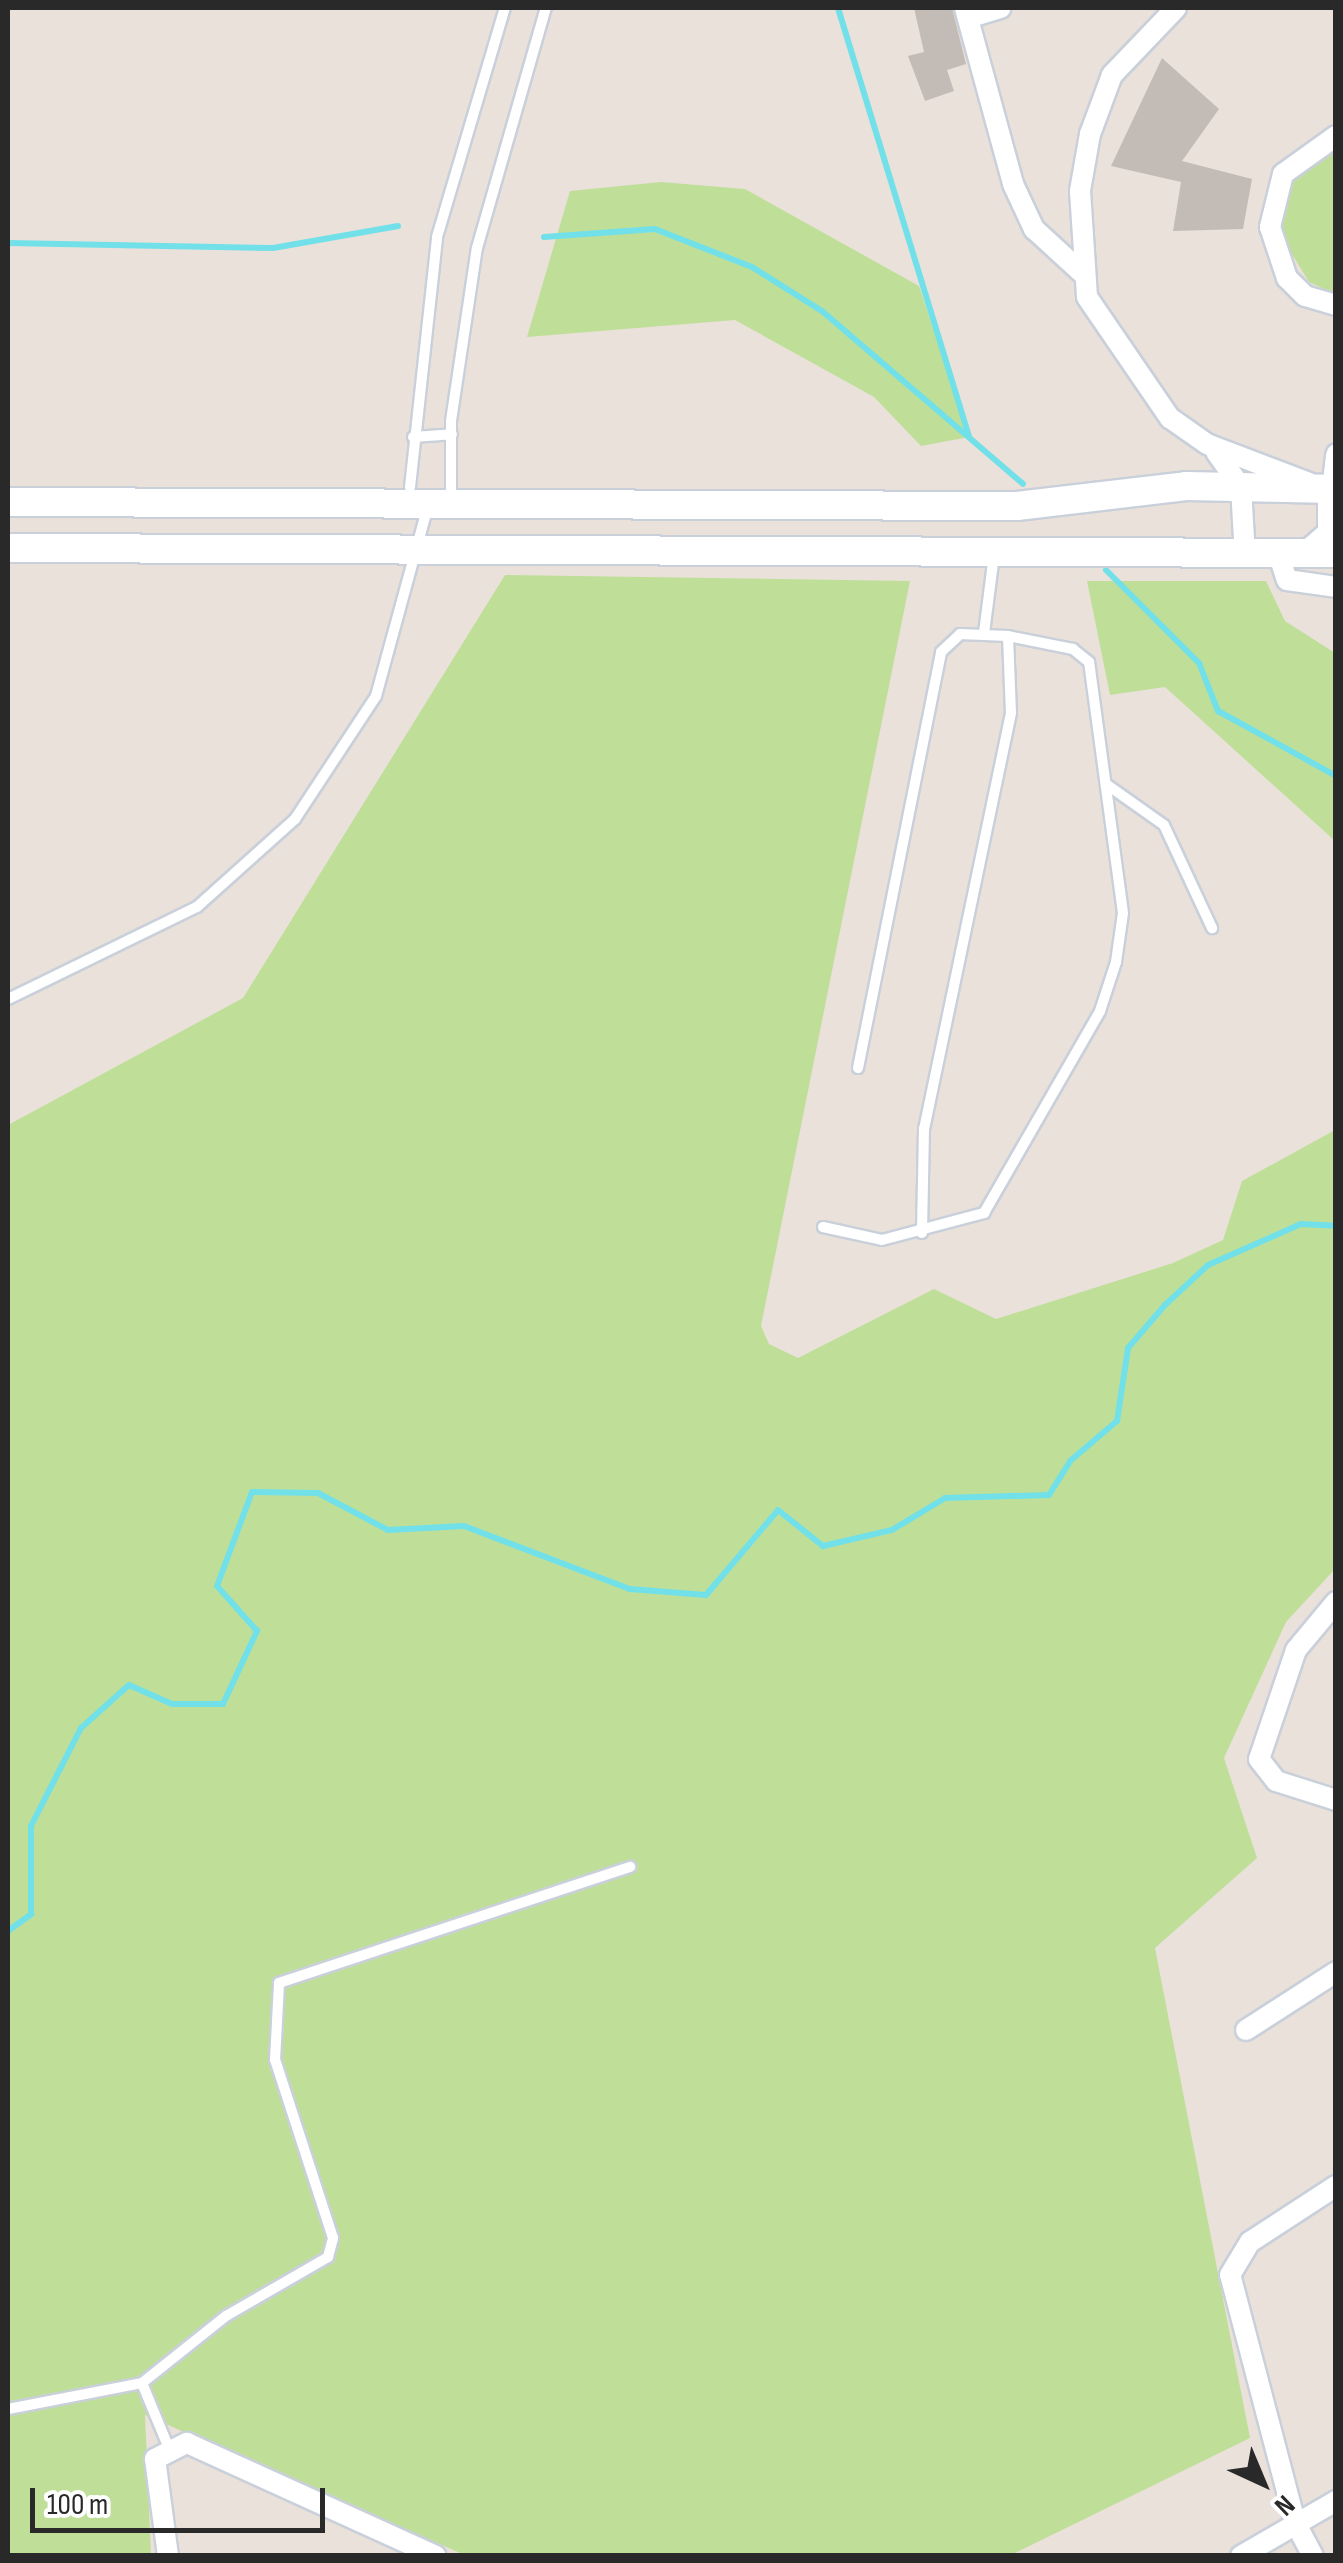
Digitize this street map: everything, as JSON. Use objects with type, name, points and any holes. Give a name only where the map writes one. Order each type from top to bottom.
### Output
[{"type":"street","points":[[1001,8],[966,13],[1013,184],[1034,229],[1082,272],[1136,380],[1207,444],[1241,486],[1245,556]]},
{"type":"street","points":[[1082,272],[1090,134],[1112,75],[1165,10]]},
{"type":"street","points":[[1336,136],[1283,174],[1270,227],[1287,278],[1305,296],[1336,305]]},
{"type":"street","points":[[1207,444],[1329,489]]},
{"type":"street","points":[[8,548],[422,552],[1112,549],[1245,556],[1323,553],[1332,534],[1329,489],[1336,454]]},
{"type":"street","points":[[8,502],[419,496],[823,506],[1017,506],[1241,486],[1329,489]]},
{"type":"street","points":[[821,551],[823,506]]},
{"type":"street","points":[[1279,556],[1295,584],[1336,587]]},
{"type":"street","points":[[1336,1602],[1296,1650],[1259,1760],[1276,1782],[1336,1800]]},
{"type":"street","points":[[1246,2030],[1336,1972]]},
{"type":"street","points":[[1313,2556],[1295,2522],[1230,2275],[1250,2242],[1336,2186]]},
{"type":"street","points":[[168,2556],[162,2452],[187,2443],[436,2556]]},
{"type":"street","points":[[1240,2556],[1336,2502]]},
{"type":"lane","points":[[8,999],[197,907],[295,820],[376,696],[422,552],[413,437],[436,237],[504,8]]},
{"type":"lane","points":[[451,489],[452,434],[478,248],[546,8]]},
{"type":"lane","points":[[413,437],[452,434]]},
{"type":"lane","points":[[984,632],[994,552]]},
{"type":"lane","points":[[823,1227],[882,1240],[922,1233],[984,1213],[1100,1011],[1123,913],[1084,654],[984,632],[960,634],[942,652],[858,1068]]},
{"type":"lane","points":[[922,1233],[924,1128],[1012,713],[1008,636]]},
{"type":"lane","points":[[1106,784],[1164,825],[1212,928]]},
{"type":"lane","points":[[8,2409],[142,2383],[226,2316],[328,2257],[333,2238],[275,2060],[279,1983],[630,1867]]},
{"type":"lane","points":[[142,2383],[162,2452]]},
{"type":"green space","points":[[1335,152],[1335,294],[1309,282],[1279,233],[1280,204],[1296,179]]},
{"type":"green space","points":[[661,182],[745,189],[919,286],[969,437],[921,446],[874,397],[735,320],[527,337],[570,191]]},
{"type":"green space","points":[[505,575],[910,581],[761,1326],[769,1344],[798,1358],[934,1289],[996,1319],[1173,1263],[1223,1240],[1242,1181],[1335,1130],[1335,1569],[1286,1622],[1224,1758],[1257,1858],[1155,1948],[1250,2438],[1011,2555],[467,2556],[145,2415],[151,2555],[8,2556],[8,1125],[243,998]]},
{"type":"green space","points":[[1087,581],[1266,581],[1285,621],[1335,653],[1335,841],[1165,687],[1110,695]]},
{"type":"building","points":[[914,8],[952,8],[966,64],[947,70],[954,91],[925,101],[908,56],[924,52]]},
{"type":"building","points":[[1162,58],[1219,109],[1182,161],[1252,179],[1243,229],[1173,231],[1181,182],[1111,166]]},
{"type":"waterway","points":[[838,8],[969,436]]},
{"type":"waterway","points":[[8,243],[273,248],[398,226]]},
{"type":"waterway","points":[[544,237],[655,229],[752,267],[822,311],[1023,484]]},
{"type":"waterway","points":[[1106,570],[1199,663],[1218,711],[1336,776]]},
{"type":"waterway","points":[[8,1931],[31,1914],[31,1826],[81,1728],[129,1685],[172,1704],[223,1704],[257,1631],[217,1586],[252,1492],[318,1493],[388,1530],[464,1526],[630,1589],[706,1595],[778,1510],[823,1546],[892,1530],[945,1498],[1049,1495],[1070,1461],[1117,1421],[1128,1348],[1165,1305],[1208,1265],[1301,1224],[1336,1226]]}]
